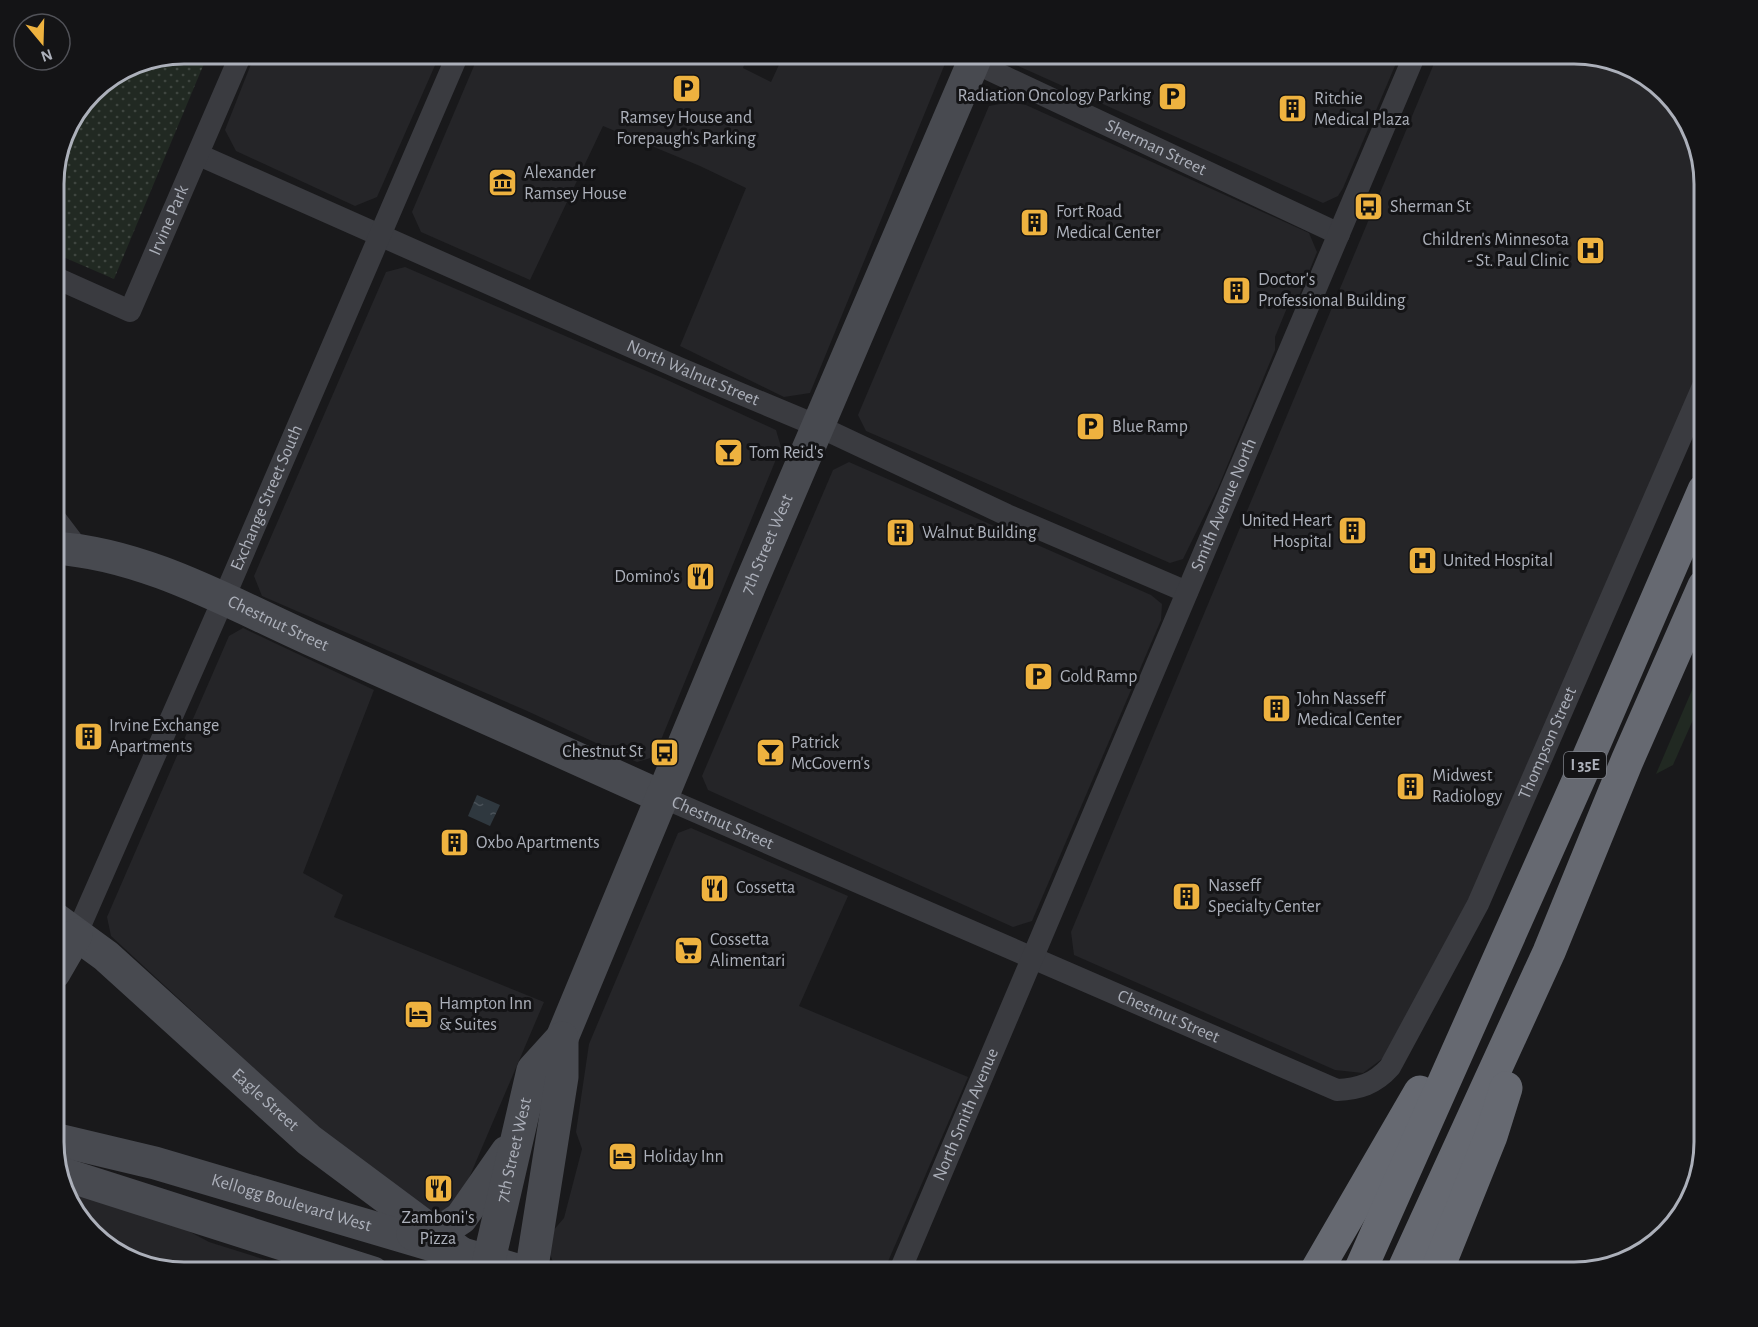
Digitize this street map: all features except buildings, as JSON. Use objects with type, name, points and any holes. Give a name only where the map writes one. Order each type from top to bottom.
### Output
[{"type":"highway","name":"I 35E","points":[[1364,1262],[1586,763],[1694,513]]},
{"type":"highway","name":"I 35E","points":[[1407,1262],[1549,952],[1627,761],[1694,609]]},
{"type":"highway","points":[[1440,1262],[1491,1136],[1549,952]]},
{"type":"highway","points":[[1321,1262],[1415,1097],[1462,1039]]},
{"type":"main road","name":"7th Street West","points":[[479,1262],[517,1138],[533,1070],[562,1038],[972,64]]},
{"type":"main road","name":"Chestnut Street","points":[[67,549],[125,559],[224,600],[662,797]]},
{"type":"main road","name":"Eagle Street","points":[[65,927],[106,956],[416,1234],[477,1262]]},
{"type":"main road","name":"7th Street West","points":[[531,1262],[562,1077],[562,1038]]},
{"type":"main road","points":[[416,1234],[449,1226],[461,1218],[517,1138]]},
{"type":"main road","name":"Kellogg Boulevard West","points":[[65,1142],[155,1163],[416,1234]]},
{"type":"main road","points":[[69,1176],[339,1262]]},
{"type":"street","name":"Irvine Park","points":[[65,282],[130,310],[237,64]]},
{"type":"street","name":"Exchange Street South","points":[[65,927],[224,600],[454,64]]},
{"type":"street","name":"Sherman Street","points":[[987,64],[1339,234]]},
{"type":"street","name":"Smith Avenue North","points":[[1034,956],[1411,64]]},
{"type":"street","name":"North Walnut Street","points":[[199,155],[820,427],[1007,515],[1186,592]]},
{"type":"street","name":"Thompson Street","points":[[1366,1085],[1380,1078],[1390,1067],[1478,904],[1694,407]]},
{"type":"street","name":"Chestnut Street","points":[[662,797],[1034,956],[1337,1090],[1354,1090],[1366,1085]]},
{"type":"street","name":"North Smith Avenue","points":[[904,1262],[1034,956]]},
{"type":"shaded area","points":[[204,64],[114,279],[65,258],[65,176],[74,138],[94,105],[111,89],[131,77],[161,67]]},
{"type":"shaded area","points":[[251,64],[436,64],[377,197],[355,206],[236,151],[225,130]]},
{"type":"shaded area","points":[[475,64],[744,64],[743,68],[771,82],[779,64],[945,64],[810,393],[784,397],[680,346],[746,188],[700,166],[603,126],[530,280],[421,232],[412,212]]},
{"type":"shaded area","points":[[1396,64],[1343,188],[1338,196],[1323,203],[1016,65]]},
{"type":"shaded area","name":"United Hospital","points":[[1434,64],[1574,64],[1612,71],[1647,89],[1669,111],[1681,131],[1691,161],[1694,184],[1694,382],[1467,905],[1386,1056],[1363,1073],[1335,1070],[1074,955],[1071,932]]},
{"type":"shaded area","points":[[1010,102],[1026,105],[1309,233],[1317,252],[1299,296],[1291,298],[1275,337],[1275,350],[1218,488],[1183,559],[1170,563],[866,431],[858,415],[989,106]]},
{"type":"shaded area","points":[[405,267],[665,379],[776,430],[781,447],[654,757],[637,762],[525,710],[262,596],[254,576],[386,272]]},
{"type":"shaded area","points":[[849,462],[1151,595],[1162,604],[1161,620],[1032,921],[1013,927],[708,790],[702,776],[833,470]]},
{"type":"shaded area","points":[[243,628],[374,690],[303,873],[343,895],[334,917],[544,1002],[469,1178],[460,1205],[433,1217],[364,1170],[111,936],[107,917],[229,636]]},
{"type":"shaded area","points":[[1694,685],[1694,718],[1673,765],[1656,774]]},
{"type":"shaded area","points":[[691,828],[848,896],[799,1006],[968,1077],[888,1262],[553,1262],[548,1249],[552,1232],[564,1218],[582,1149],[576,1132],[589,1044],[678,833]]},
{"type":"shaded area","points":[[76,1192],[164,1218],[209,1242],[272,1262],[184,1262],[146,1256],[111,1238],[89,1216]]},
{"type":"water","points":[[477,795],[500,805],[490,826],[468,816]]},
{"type":"place","name":"Ramsey House and Forepaugh's Parking","points":[[686,89]]},
{"type":"place","name":"Radiation Oncology Parking","points":[[1172,96]]},
{"type":"place","name":"Ritchie Medical Plaza","points":[[1293,109]]},
{"type":"place","name":"Alexander Ramsey House","points":[[503,183]]},
{"type":"place","name":"Sherman St","points":[[1369,207]]},
{"type":"place","name":"Fort Road Medical Center","points":[[1035,222]]},
{"type":"place","name":"Children's Minnesota - St. Paul Clinic","points":[[1590,250]]},
{"type":"place","name":"Doctor's Professional Building","points":[[1237,290]]},
{"type":"place","name":"Blue Ramp","points":[[1091,427]]},
{"type":"place","name":"Tom Reid's","points":[[728,453]]},
{"type":"place","name":"United Heart Hospital","points":[[1353,531]]},
{"type":"place","name":"Walnut Building","points":[[901,533]]},
{"type":"place","name":"United Hospital","points":[[1422,561]]},
{"type":"place","name":"Domino's","points":[[701,577]]},
{"type":"place","name":"Gold Ramp","points":[[1039,677]]},
{"type":"place","name":"John Nasseff Medical Center","points":[[1276,709]]},
{"type":"place","name":"Irvine Exchange Apartments","points":[[88,736]]},
{"type":"place","name":"Chestnut St","points":[[664,752]]},
{"type":"place","name":"Patrick McGovern's","points":[[770,753]]},
{"type":"place","name":"Midwest Radiology","points":[[1411,786]]},
{"type":"place","name":"Oxbo Apartments","points":[[455,843]]},
{"type":"place","name":"Cossetta","points":[[715,888]]},
{"type":"place","name":"Nasseff Specialty Center","points":[[1187,896]]},
{"type":"place","name":"Cossetta Alimentari","points":[[689,950]]},
{"type":"place","name":"Hampton Inn & Suites","points":[[418,1014]]},
{"type":"place","name":"Holiday Inn","points":[[622,1157]]},
{"type":"place","name":"Zamboni's Pizza","points":[[438,1189]]}]
